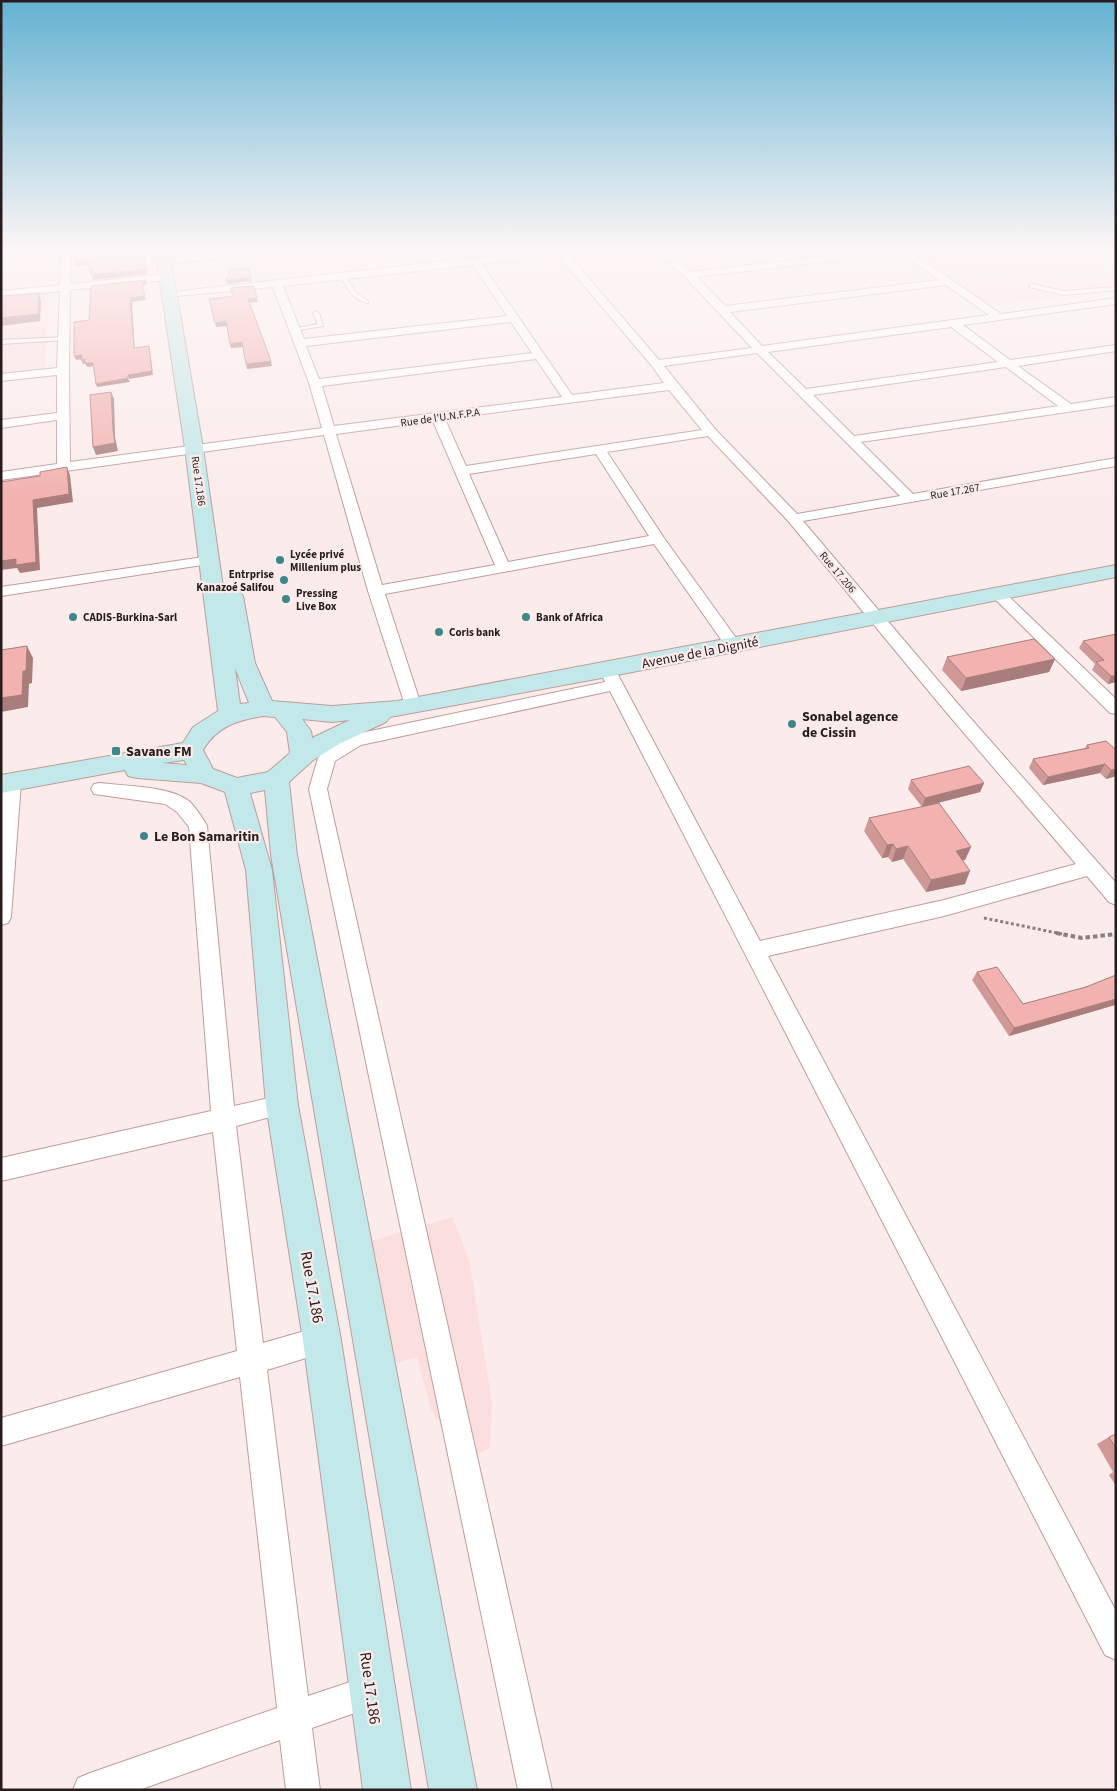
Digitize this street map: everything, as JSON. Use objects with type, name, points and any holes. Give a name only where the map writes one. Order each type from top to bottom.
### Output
[{"type":"main road","name":"Rue 17.186","points":[[177,333],[223,560],[230,714]]},
{"type":"main road","points":[[187,333],[201,447]]},
{"type":"main road","points":[[223,560],[244,663],[272,709],[299,732],[303,755]]},
{"type":"main road","name":"Avenue de la Dignité","points":[[272,709],[332,714],[405,707],[611,678],[733,645],[1116,571]]},
{"type":"main road","points":[[7,783],[99,778],[220,781],[276,779],[303,755],[329,739],[405,707]]},
{"type":"main road","points":[[99,778],[191,750],[201,733],[230,714],[272,709]]},
{"type":"main road","points":[[191,750],[220,781]]},
{"type":"main road","points":[[276,779],[284,855],[453,1790]]},
{"type":"main road","name":"Rue 17.186","points":[[220,781],[258,870],[282,1105],[322,1340],[371,1691],[387,1790]]},
{"type":"street","points":[[64,467],[63,371],[65,333]]},
{"type":"street","points":[[296,333],[315,383],[376,591],[405,707]]},
{"type":"street","points":[[301,343],[390,333]]},
{"type":"street","points":[[525,333],[569,399]]},
{"type":"street","name":"Rue 17.206","points":[[629,333],[711,432],[794,519],[1116,897]]},
{"type":"street","points":[[743,333],[911,499]]},
{"type":"street","points":[[656,364],[887,333]]},
{"type":"street","points":[[966,333],[1070,408]]},
{"type":"street","points":[[804,393],[1116,348]]},
{"type":"street","points":[[315,383],[540,356]]},
{"type":"street","points":[[1,378],[63,371]]},
{"type":"street","name":"Rue de l'U.N.F.P.A","points":[[1,476],[201,447],[672,386]]},
{"type":"street","points":[[852,440],[1116,401]]},
{"type":"street","points":[[1,424],[63,416]]},
{"type":"street","points":[[438,417],[503,567]]},
{"type":"street","points":[[461,471],[711,432]]},
{"type":"street","points":[[599,449],[658,538],[733,645]]},
{"type":"street","name":"Rue 17.267","points":[[794,519],[1113,465]]},
{"type":"street","points":[[376,591],[658,538]]},
{"type":"street","points":[[1,592],[223,560]]},
{"type":"street","points":[[997,593],[1116,709]]},
{"type":"street","points":[[535,1790],[318,789],[328,758],[356,740],[611,678],[1116,1644]]},
{"type":"street","points":[[99,778],[168,798],[184,807],[198,826],[223,1119],[296,1717],[303,1790]]},
{"type":"street","points":[[1,917],[7,783]]},
{"type":"street","points":[[754,951],[944,908],[1090,868]]},
{"type":"street","points":[[1,1170],[282,1105]]},
{"type":"street","points":[[1,1432],[322,1340]]},
{"type":"street","points":[[90,1790],[371,1691]]},
{"type":"lane","points":[[1,342],[65,338]]},
{"type":"path","points":[[944,908],[1015,925],[1082,938],[1116,934]]},
{"type":"shaded area","points":[[1,333],[47,333],[45,369],[1,374]]},
{"type":"shaded area","points":[[452,1217],[469,1259],[492,1402],[490,1448],[466,1461],[431,1410],[417,1357],[384,1367],[371,1241]]},
{"type":"building","points":[[74,333],[133,333],[134,348],[149,346],[152,371],[128,375],[128,378],[96,384],[93,363],[85,363],[85,359],[81,360],[82,355],[74,356]]},
{"type":"building","points":[[228,333],[260,333],[271,361],[246,364],[242,342],[230,344]]},
{"type":"building","points":[[111,392],[115,443],[93,447],[90,395]]},
{"type":"building","points":[[67,467],[69,494],[33,500],[36,562],[16,565],[16,559],[1,561],[1,482],[40,476],[40,472]]},
{"type":"building","points":[[1116,634],[1116,676],[1111,676],[1096,662],[1104,660],[1083,641]]},
{"type":"building","points":[[1034,639],[1055,659],[966,678],[947,657]]},
{"type":"building","points":[[27,646],[26,671],[23,671],[22,695],[1,698],[1,650]]},
{"type":"building","points":[[1106,741],[1116,750],[1116,769],[1111,770],[1105,764],[1048,777],[1033,759],[1089,748],[1087,745]]},
{"type":"building","points":[[969,766],[984,783],[925,798],[911,780]]},
{"type":"building","points":[[939,803],[971,847],[956,851],[970,871],[931,880],[908,846],[896,849],[893,844],[887,845],[869,818]]},
{"type":"building","points":[[997,967],[1023,1004],[1086,987],[1116,975],[1116,999],[1014,1028],[977,972]]},
{"type":"building","points":[[1116,1434],[1116,1448],[1109,1437]]},
{"type":"place","name":"Lycée privé Millenium plus","points":[[280,560]]},
{"type":"place","name":"Entrprise Kanazoé Salifou","points":[[284,580]]},
{"type":"place","name":"Pressing Live Box","points":[[286,599]]},
{"type":"place","name":"CADIS-Burkina-Sarl","points":[[73,617]]},
{"type":"place","name":"Bank of Africa","points":[[526,617]]},
{"type":"place","name":"Coris bank","points":[[439,632]]},
{"type":"place","name":"Sonabel agence de Cissin","points":[[792,724]]},
{"type":"place","name":"Savane FM","points":[[116,751]]},
{"type":"place","name":"Le Bon Samaritin","points":[[144,836]]}]
